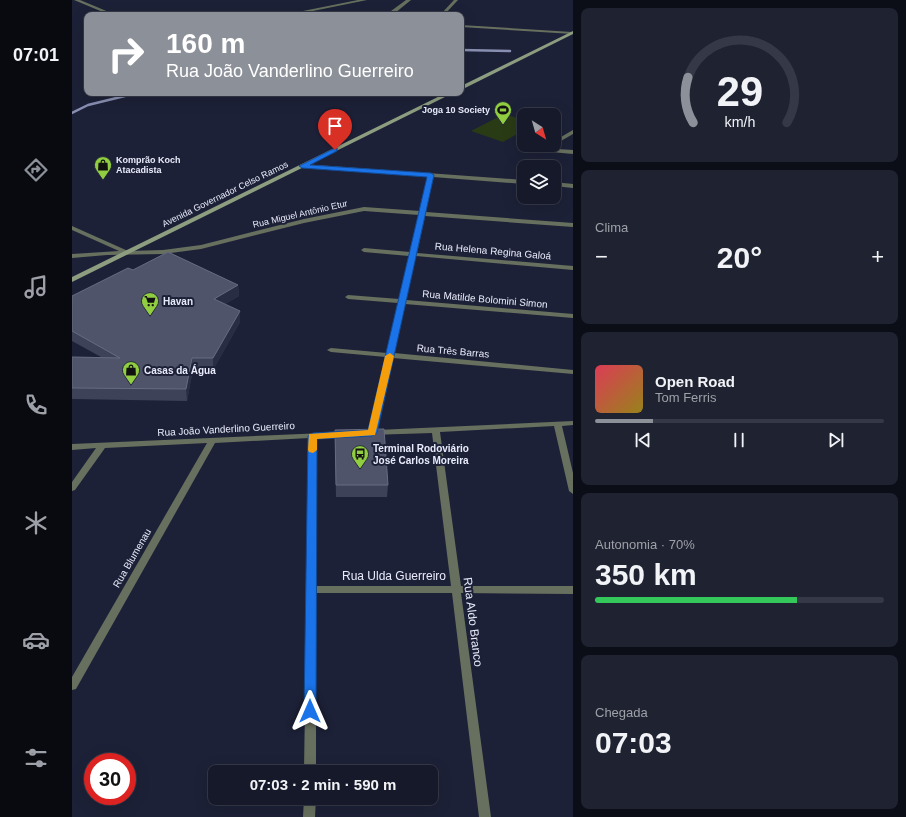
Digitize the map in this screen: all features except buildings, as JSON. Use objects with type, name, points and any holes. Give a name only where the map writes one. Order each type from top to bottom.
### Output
[{"type":"main road","points":[[464,86],[573,32]]},
{"type":"main road","name":"Avenida Governador Celso Ramos","points":[[72,280],[444,96]]},
{"type":"street","points":[[76,0],[106,12]]},
{"type":"street","points":[[303,12],[365,0]]},
{"type":"street","points":[[393,12],[409,0]]},
{"type":"street","points":[[445,12],[456,0]]},
{"type":"street","points":[[464,26],[573,32]]},
{"type":"street","points":[[561,139],[573,132]]},
{"type":"street","points":[[561,151],[573,152]]},
{"type":"street","points":[[302,166],[517,181]]},
{"type":"street","points":[[365,433],[390,355],[431,175]]},
{"type":"street","points":[[561,185],[573,186]]},
{"type":"street","name":"Rua Miguel Antônio Etur","points":[[72,256],[127,252],[163,252],[201,247],[304,221],[359,210],[378,209],[573,225]]},
{"type":"street","points":[[72,228],[127,252]]},
{"type":"street","name":"Rua Helena Regina Galoá","points":[[364,250],[573,268]]},
{"type":"street","name":"Rua Matilde Bolomini Simon","points":[[348,297],[573,316]]},
{"type":"street","name":"Rua Três Barras","points":[[331,350],[573,372]]},
{"type":"street","name":"Rua João Vanderlino Guerreiro","points":[[72,446],[212,441],[573,423]]},
{"type":"street","points":[[557,424],[573,491]]},
{"type":"street","name":"Rua Aldo Branco","points":[[436,430],[485,817]]},
{"type":"street","points":[[310,765],[313,436]]},
{"type":"street","name":"Rua Blumenau","points":[[72,686],[212,441]]},
{"type":"street","points":[[72,488],[102,446]]},
{"type":"street","name":"Rua Ulda Guerreiro","points":[[311,589],[573,590]]},
{"type":"street","points":[[309,817],[310,805]]},
{"type":"green space","name":"Joga 10 Society","points":[[504,114],[517,118],[517,134],[503,142],[471,131]]},
{"type":"waterway","points":[[464,50],[510,51]]},
{"type":"waterway","points":[[72,113],[88,105],[125,96]]},
{"type":"slow traffic","points":[[313,450],[313,436],[372,433],[390,356]]},
{"type":"place","name":"Joga 10 Society","points":[[503,125]]},
{"type":"place","name":"Komprão Koch Atacadista","points":[[103,180]]},
{"type":"place","name":"Havan","points":[[150,316]]},
{"type":"place","name":"Casas da Água","points":[[131,385]]},
{"type":"place","name":"Terminal Rodoviário José Carlos Moreira","points":[[360,469]]},
{"type":"route","points":[[310,711],[313,436],[372,433],[431,175],[302,166],[335,150]]}]
